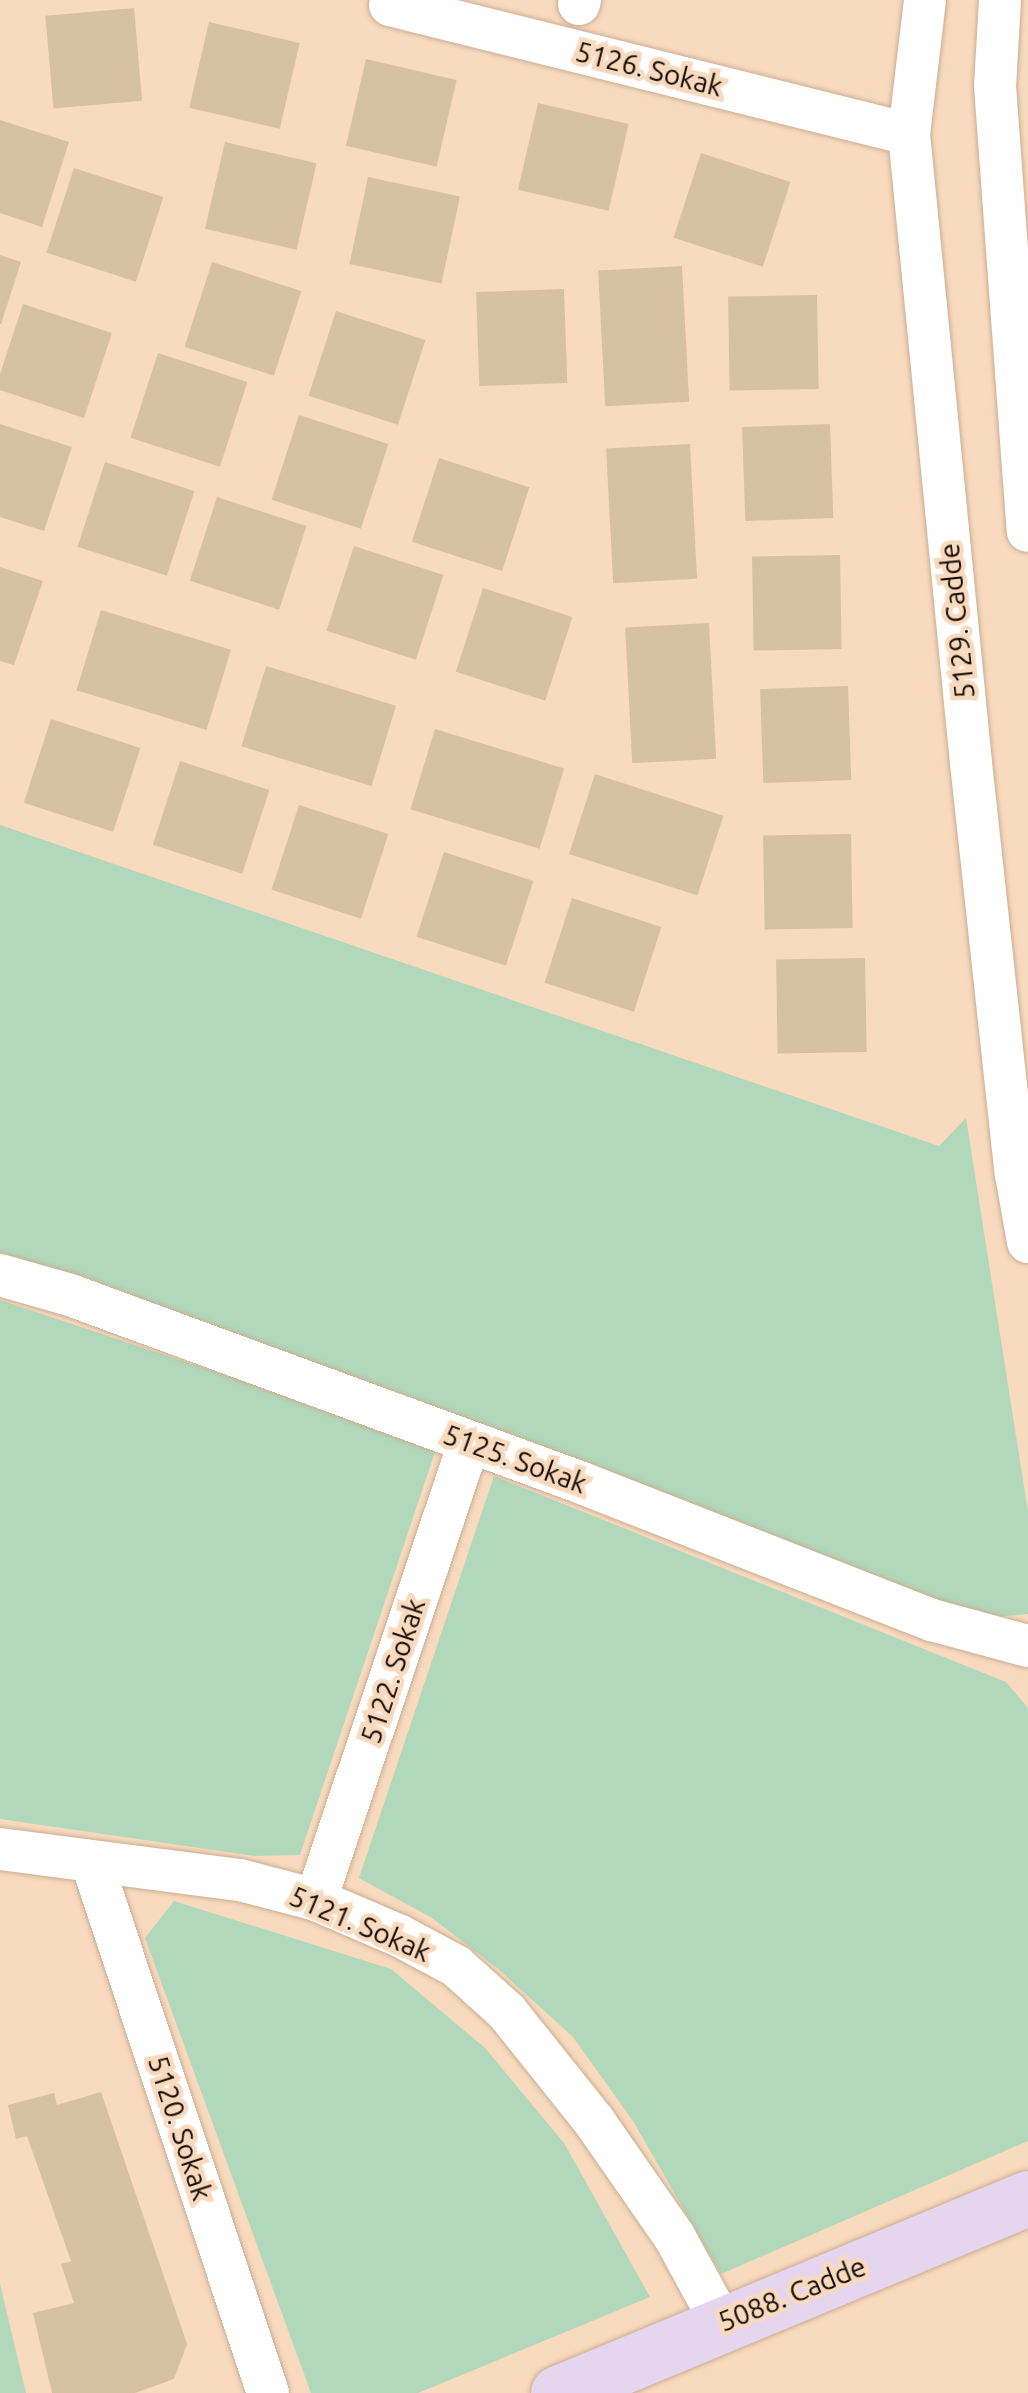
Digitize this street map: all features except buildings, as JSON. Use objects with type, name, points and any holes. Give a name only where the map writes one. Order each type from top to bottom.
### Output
[{"type":"street","name":"5129. Cadde","points":[[924,0],[909,134],[973,783],[1016,1174],[1028,1242]]},
{"type":"street","points":[[1000,0],[995,86],[1028,531]]},
{"type":"street","name":"5126. Sokak","points":[[390,5],[909,134]]},
{"type":"street","name":"5125. Sokak","points":[[0,1275],[70,1295],[469,1442],[932,1620],[1028,1646]]},
{"type":"street","name":"5122. Sokak","points":[[316,1900],[469,1442]]},
{"type":"street","name":"5121. Sokak","points":[[0,1849],[240,1880],[316,1900],[400,1936],[456,1966],[507,2012],[594,2121],[674,2236],[721,2322]]},
{"type":"street","name":"5120. Sokak","points":[[92,1863],[268,2393]]},
{"type":"street","name":"5088. Cadde","points":[[558,2393],[721,2322],[1028,2198]]},
{"type":"green space","points":[[0,825],[939,1146],[966,1118],[1028,1512],[1028,1614],[973,1619],[83,1276],[0,1255]]},
{"type":"green space","points":[[0,1300],[437,1446],[300,1855],[255,1856],[0,1819]]},
{"type":"green space","points":[[494,1476],[1006,1682],[1028,1708],[1028,2141],[721,2274],[633,2121],[573,2037],[497,1968],[432,1918],[359,1878]]},
{"type":"green space","points":[[174,1901],[391,1969],[485,2048],[564,2143],[650,2297],[418,2393],[311,2393],[145,1938]]},
{"type":"green space","points":[[0,2284],[26,2393],[0,2393]]}]
